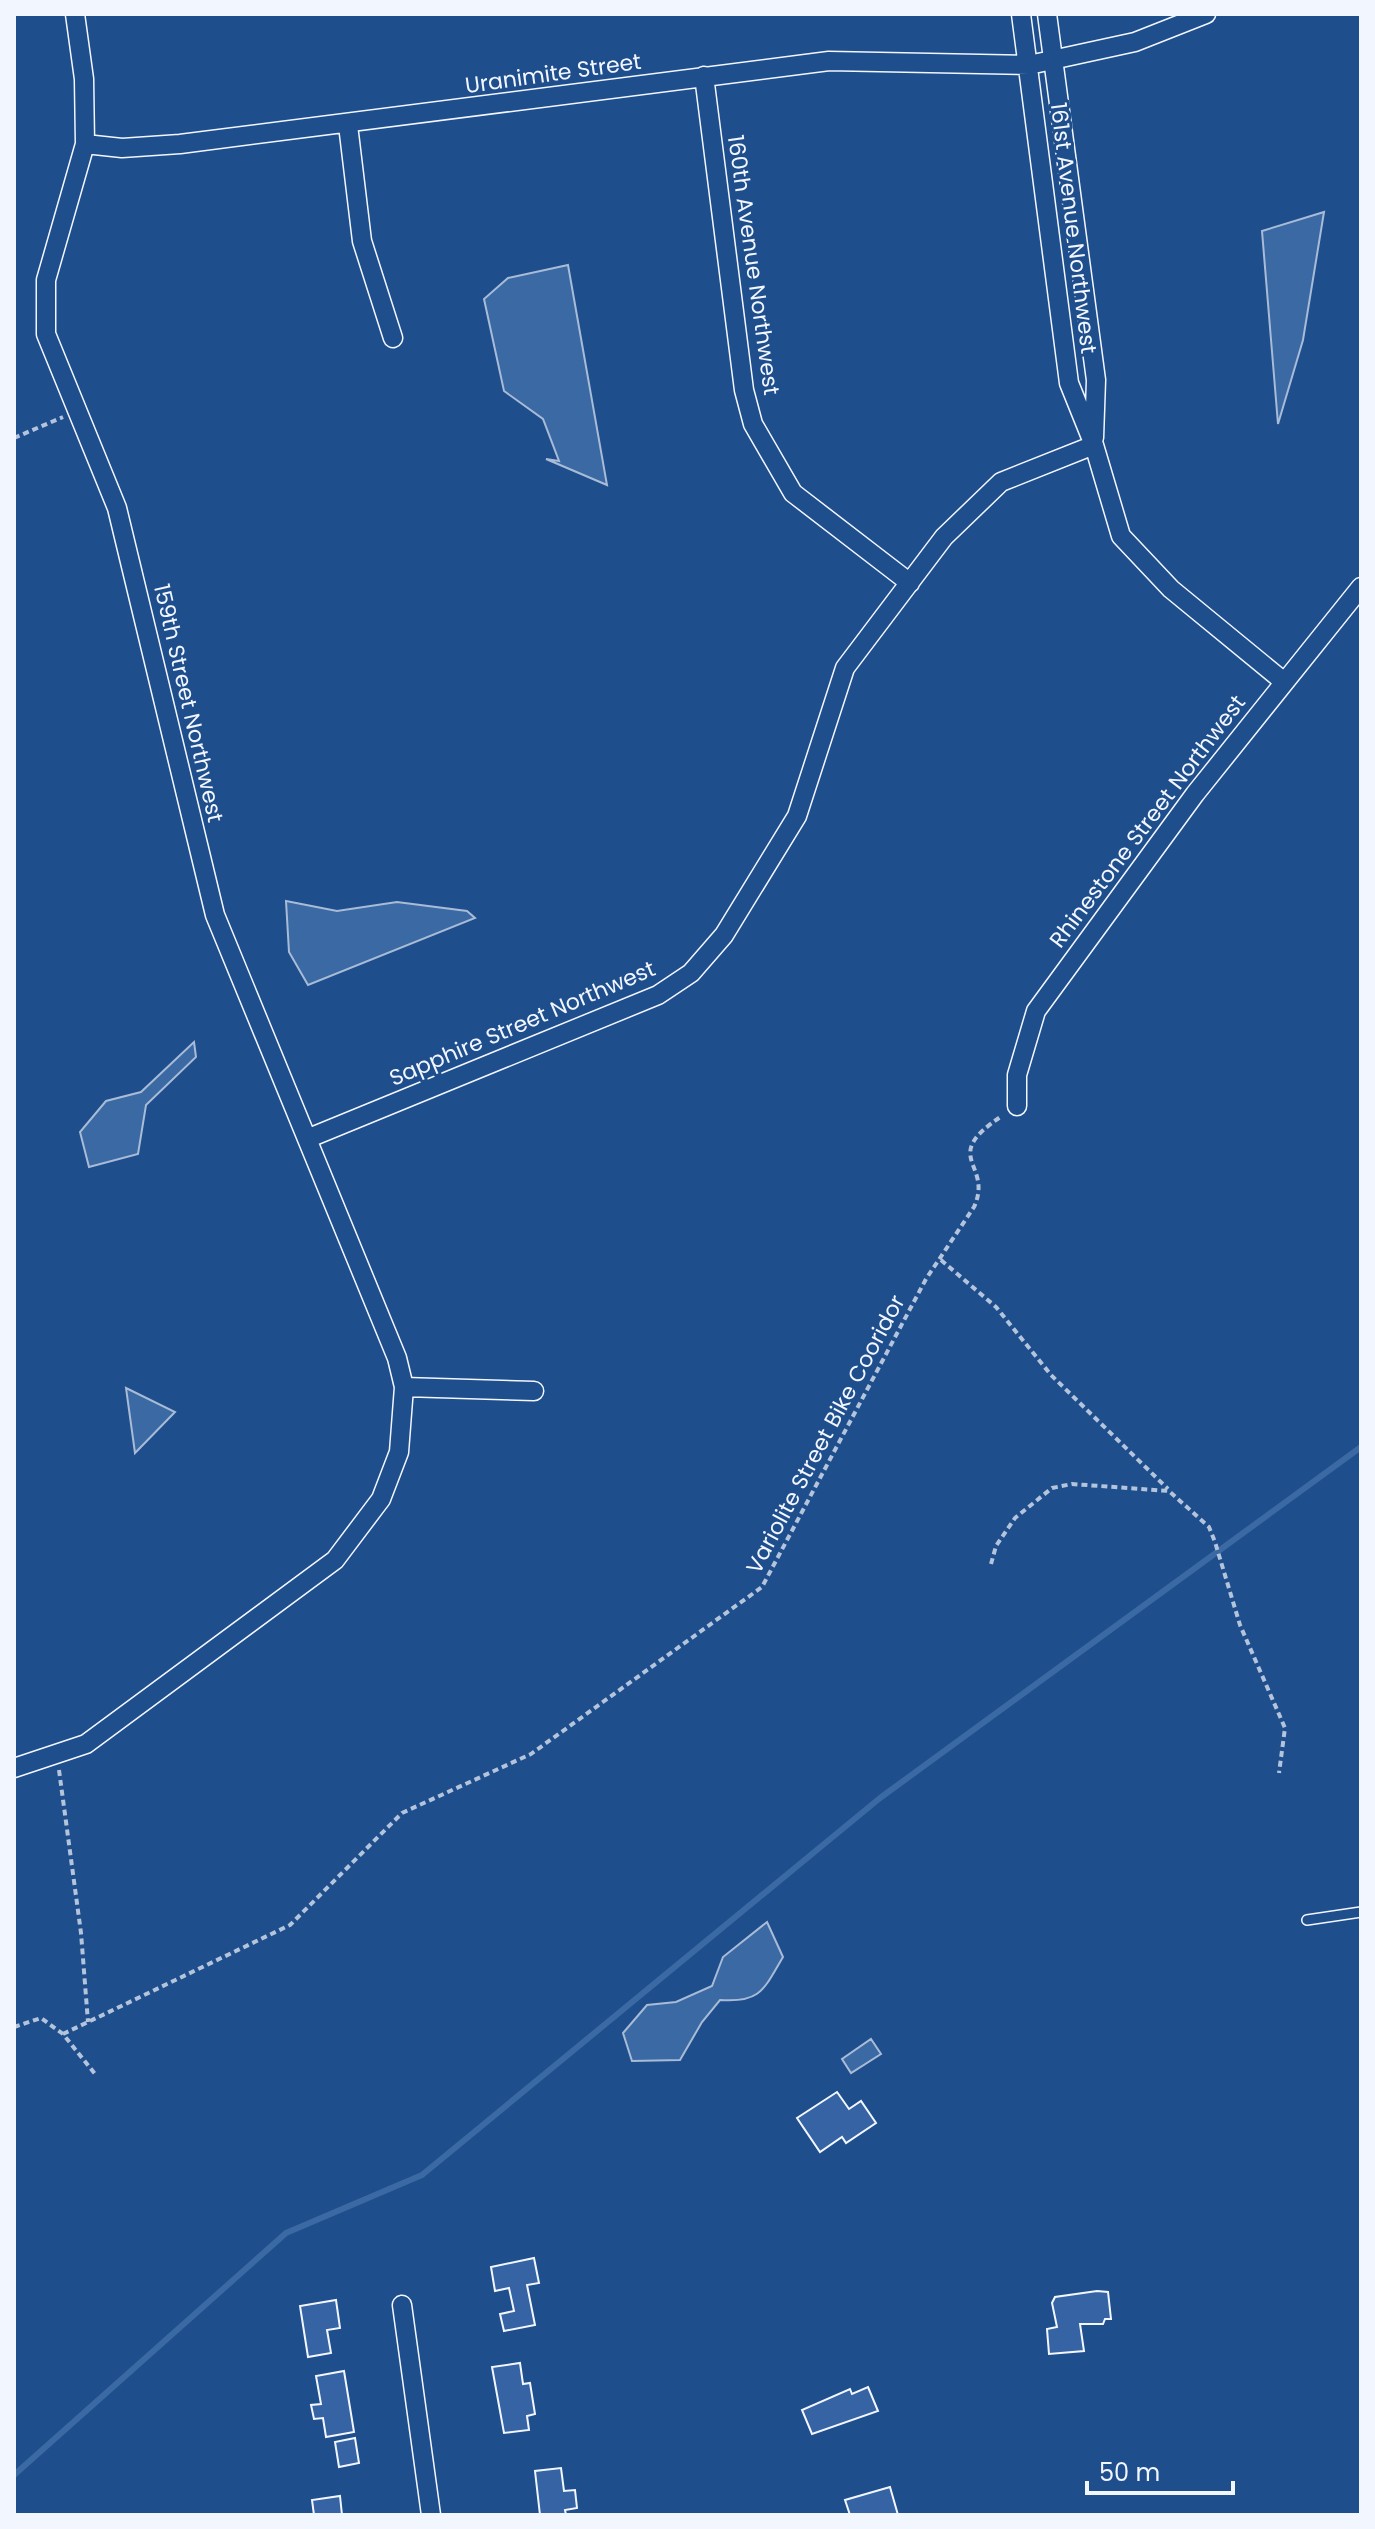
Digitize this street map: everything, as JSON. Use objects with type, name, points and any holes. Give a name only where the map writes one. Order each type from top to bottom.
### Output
[{"type":"street","name":"159th Street Northwest","points":[[75,14],[84,79],[85,144],[46,280],[46,334],[117,508],[215,915],[309,1138],[397,1358],[404,1387]]},
{"type":"street","name":"161st Avenue Northwest","points":[[1021,14],[1069,383],[1094,445],[1121,536],[1171,589],[1283,681]]},
{"type":"street","name":"161st Avenue Northwest","points":[[1047,14],[1096,380],[1094,445]]},
{"type":"street","name":"Uranimite Street","points":[[85,144],[122,148],[180,144],[348,125],[829,61],[1029,65],[1135,42],[1206,14]]},
{"type":"street","name":"160th Avenue Northwest","points":[[704,76],[744,390],[753,424],[793,493],[910,583]]},
{"type":"street","points":[[348,125],[362,241],[393,338]]},
{"type":"street","name":"Sapphire Street Northwest","points":[[309,1138],[658,995],[691,973],[724,935],[797,816],[845,668],[944,537],[1001,482],[1094,445]]},
{"type":"street","name":"Rhinestone Street Northwest","points":[[1017,1106],[1017,1075],[1036,1011],[1195,794],[1361,587]]},
{"type":"street","points":[[14,1768],[86,1744],[335,1560],[381,1499],[399,1452],[404,1387],[534,1391]]},
{"type":"street","points":[[402,2305],[431,2515]]},
{"type":"lane","points":[[1307,1920],[1361,1912]]},
{"type":"path","points":[[14,438],[77,411]]},
{"type":"path","name":"Variolite Street Bike Cooridor","points":[[63,2034],[290,1925],[402,1813],[531,1754],[762,1587],[940,1259],[980,1196],[969,1157],[970,1143],[981,1130],[1017,1106]]},
{"type":"path","points":[[940,1259],[996,1307],[1051,1375],[1209,1527],[1240,1625],[1285,1728],[1279,1773]]},
{"type":"path","points":[[991,1564],[996,1546],[1015,1518],[1052,1488],[1072,1484],[1169,1491]]},
{"type":"path","points":[[56,1755],[81,1933],[88,2022]]},
{"type":"path","points":[[14,2027],[41,2018],[63,2034],[95,2074]]},
{"type":"water","points":[[1324,212],[1303,340],[1278,424],[1262,231]]},
{"type":"water","points":[[568,265],[607,485],[546,459],[559,461],[543,419],[504,391],[484,299],[508,278]]},
{"type":"water","points":[[286,901],[337,911],[397,902],[467,911],[475,918],[308,985],[289,952]]},
{"type":"water","points":[[194,1042],[196,1057],[146,1105],[138,1154],[89,1167],[80,1132],[106,1101],[141,1092]]},
{"type":"water","points":[[126,1388],[175,1412],[135,1453]]},
{"type":"water","points":[[767,1922],[783,1957],[760,1992],[744,1999],[720,2000],[702,2022],[680,2060],[632,2061],[623,2033],[647,2005],[676,2002],[712,1986],[723,1957]]},
{"type":"water","points":[[871,2039],[881,2054],[851,2073],[842,2059]]},
{"type":"building","points":[[837,2092],[849,2109],[861,2101],[876,2123],[846,2143],[842,2137],[820,2152],[797,2118]]},
{"type":"building","points":[[534,2258],[539,2283],[527,2285],[535,2325],[504,2331],[500,2314],[514,2311],[509,2288],[495,2291],[491,2267]]},
{"type":"building","points":[[1108,2292],[1111,2319],[1105,2319],[1103,2324],[1080,2324],[1084,2351],[1049,2354],[1047,2329],[1057,2327],[1052,2303],[1055,2297]]},
{"type":"building","points":[[336,2300],[340,2328],[327,2330],[331,2353],[308,2357],[300,2306]]},
{"type":"building","points":[[520,2363],[523,2384],[530,2383],[535,2414],[527,2416],[529,2430],[504,2433],[492,2367]]},
{"type":"building","points":[[344,2371],[354,2432],[326,2437],[323,2418],[314,2419],[311,2405],[321,2404],[316,2376]]},
{"type":"building","points":[[868,2387],[878,2411],[812,2434],[802,2410],[850,2389],[852,2394]]},
{"type":"building","points":[[355,2438],[359,2463],[339,2467],[335,2442]]},
{"type":"building","points":[[561,2468],[564,2491],[575,2490],[577,2508],[565,2510],[566,2515],[540,2515],[535,2471]]},
{"type":"building","points":[[890,2487],[898,2515],[850,2515],[845,2500]]},
{"type":"building","points":[[340,2496],[342,2515],[314,2515],[312,2500]]},
{"type":"waterway","points":[[14,2475],[286,2233],[422,2175],[880,1798],[1361,1447]]}]
